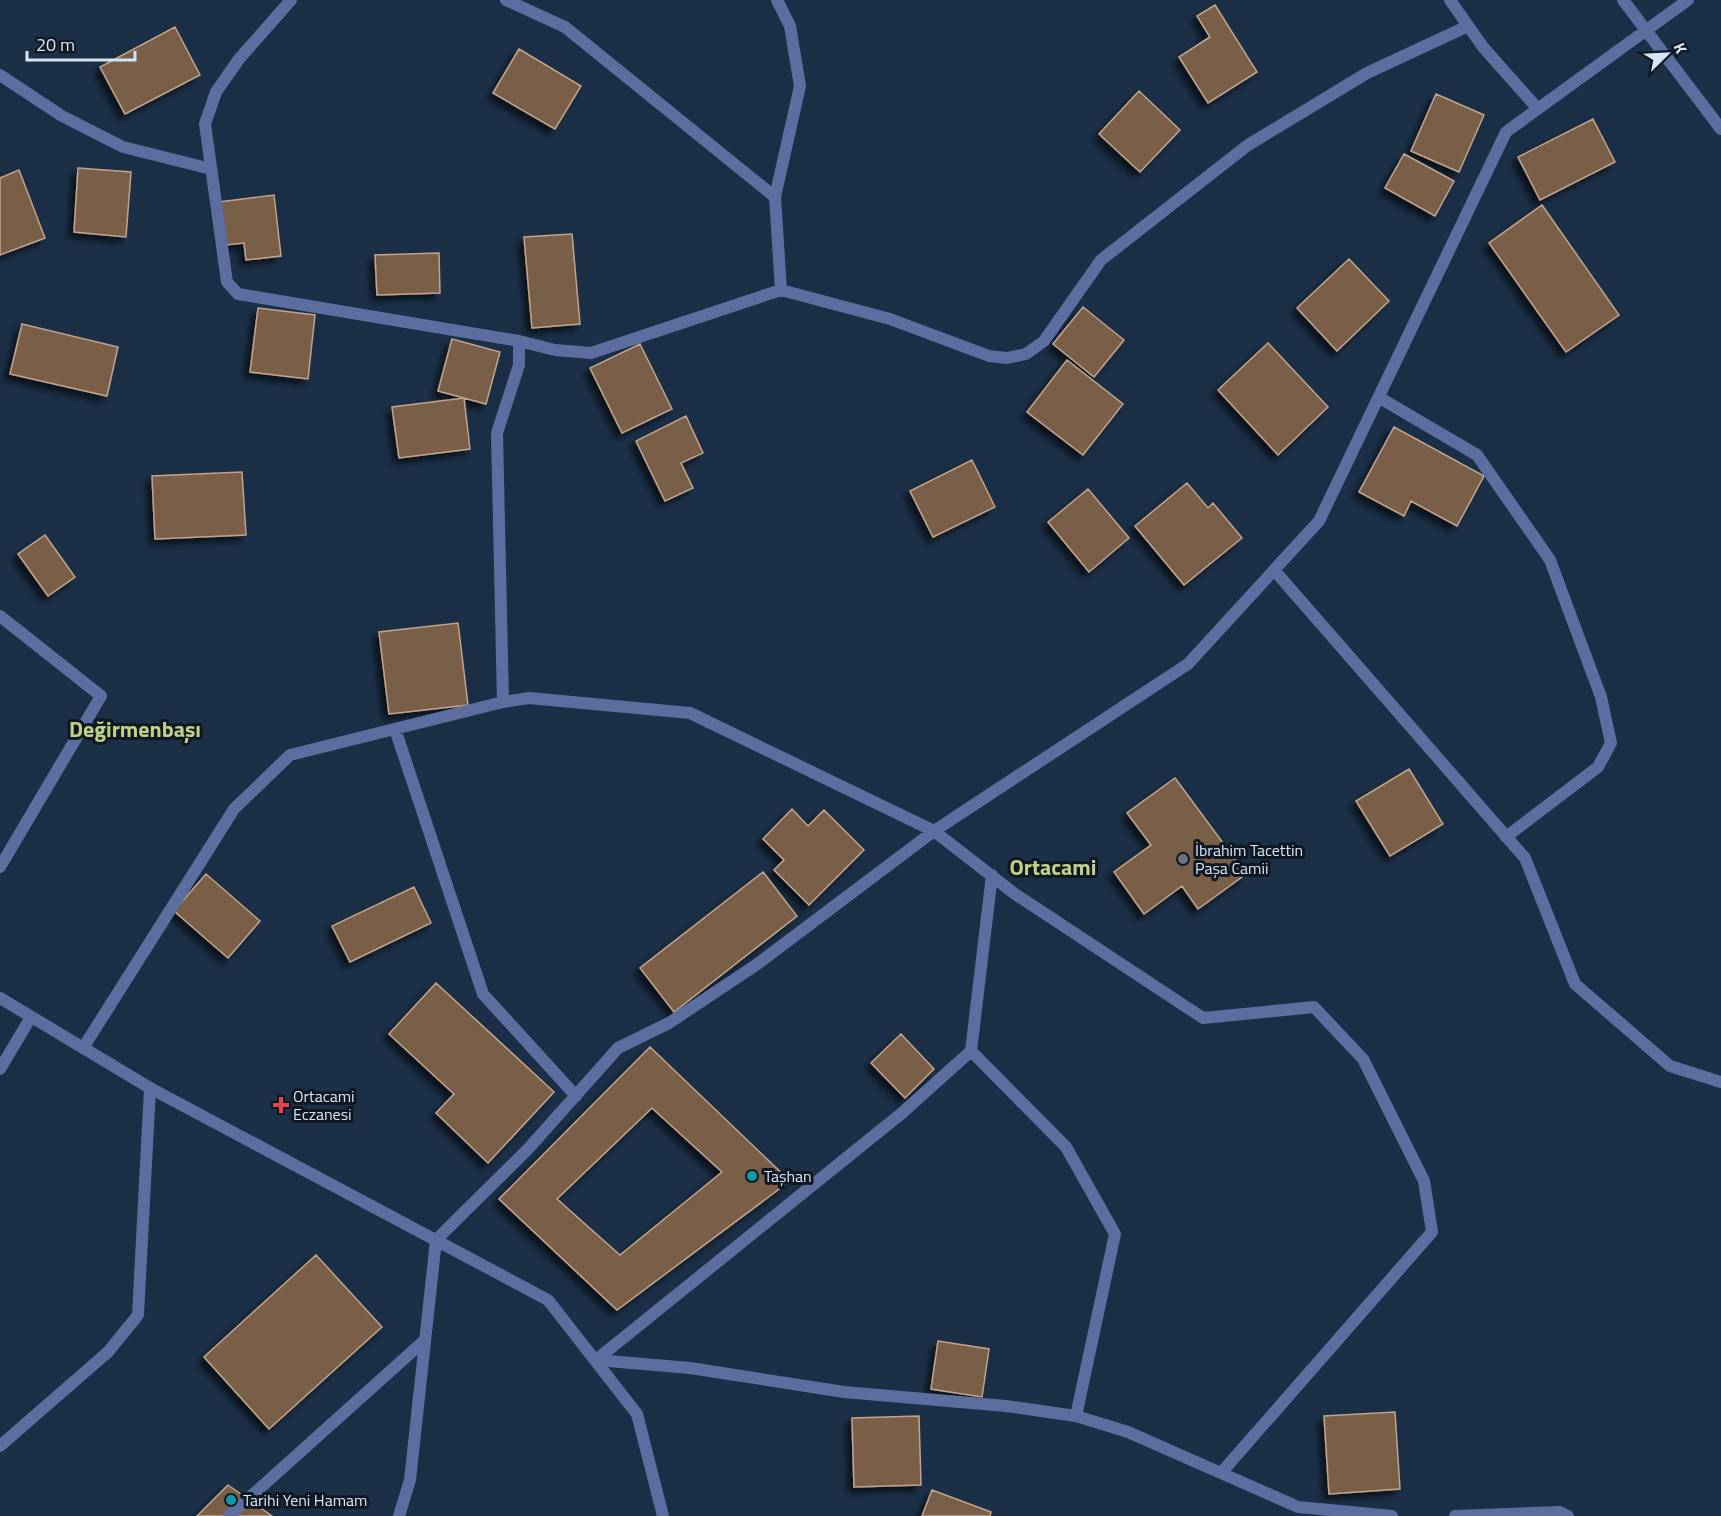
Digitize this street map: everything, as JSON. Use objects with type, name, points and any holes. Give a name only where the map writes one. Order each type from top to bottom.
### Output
[{"type":"street","points":[[291,0],[239,59],[216,92],[205,124],[227,282],[238,294],[519,341],[555,350],[591,353],[781,290],[890,319],[989,356],[1007,358],[1026,354],[1044,342],[1101,260],[1248,145],[1368,73],[1468,26]]},
{"type":"street","points":[[506,0],[565,27],[775,197]]},
{"type":"street","points":[[777,0],[790,26],[800,86],[775,197],[781,290]]},
{"type":"street","points":[[1450,0],[1483,47],[1538,109]]},
{"type":"street","points":[[1623,0],[1721,129]]},
{"type":"street","points":[[399,1516],[410,1480],[436,1240],[528,1149],[618,1048],[669,1023],[756,965],[934,831],[1188,664],[1319,521],[1506,132],[1688,0]]},
{"type":"street","points":[[0,75],[62,116],[123,147],[211,169]]},
{"type":"street","points":[[503,702],[497,433],[519,365],[519,341]]},
{"type":"street","points":[[1380,398],[1477,455],[1550,560],[1601,697],[1611,743],[1598,767],[1506,837]]},
{"type":"street","points":[[1274,570],[1525,858],[1575,984],[1670,1066],[1721,1082]]},
{"type":"street","points":[[0,616],[101,696],[0,867]]},
{"type":"street","points":[[83,1048],[234,809],[290,755],[503,702],[529,698],[690,713],[934,831],[992,875],[1203,1018],[1314,1006],[1363,1059],[1424,1181],[1432,1232],[1221,1473]]},
{"type":"street","points":[[395,729],[483,994],[576,1096]]},
{"type":"street","points":[[596,1360],[902,1113],[971,1051],[992,875]]},
{"type":"street","points":[[0,998],[150,1088],[548,1300],[637,1414],[663,1516]]},
{"type":"street","points":[[0,1069],[32,1017]]},
{"type":"street","points":[[971,1051],[1066,1147],[1115,1234],[1076,1416]]},
{"type":"street","points":[[0,1446],[108,1352],[138,1315],[150,1088]]},
{"type":"street","points":[[229,1516],[425,1340]]},
{"type":"street","points":[[596,1360],[690,1368],[844,1392],[1006,1406],[1076,1416],[1128,1432],[1221,1473],[1296,1512],[1392,1516]]},
{"type":"street","points":[[1455,1516],[1560,1512],[1568,1516]]},
{"type":"building","points":[[1215,5],[1257,72],[1208,103],[1179,57],[1210,37],[1197,16]]},
{"type":"building","points":[[175,27],[200,75],[125,114],[100,67]]},
{"type":"building","points":[[519,49],[581,86],[555,129],[493,93]]},
{"type":"building","points":[[1139,91],[1180,130],[1140,172],[1099,134]]},
{"type":"building","points":[[1436,94],[1484,115],[1459,172],[1411,151]]},
{"type":"building","points":[[1593,119],[1615,162],[1540,200],[1518,157]]},
{"type":"building","points":[[1404,154],[1454,181],[1435,216],[1385,188]]},
{"type":"building","points":[[78,168],[131,172],[126,237],[74,232]]},
{"type":"building","points":[[19,170],[45,238],[0,255],[0,178]]},
{"type":"building","points":[[274,195],[281,256],[246,260],[244,243],[225,245],[219,202]]},
{"type":"building","points":[[1542,205],[1619,315],[1566,352],[1489,243]]},
{"type":"building","points":[[572,234],[580,324],[532,328],[524,237]]},
{"type":"building","points":[[439,253],[440,293],[377,295],[375,255]]},
{"type":"building","points":[[1349,259],[1389,301],[1337,351],[1297,308]]},
{"type":"building","points":[[1083,307],[1124,340],[1094,377],[1053,344]]},
{"type":"building","points":[[258,308],[315,315],[308,379],[250,372]]},
{"type":"building","points":[[22,324],[118,347],[107,396],[10,374]]},
{"type":"building","points":[[452,339],[500,352],[486,404],[438,391]]},
{"type":"building","points":[[1268,343],[1328,407],[1278,455],[1218,390]]},
{"type":"building","points":[[640,344],[672,409],[622,433],[590,368]]},
{"type":"building","points":[[1067,360],[1123,404],[1083,455],[1027,412]]},
{"type":"building","points":[[464,398],[470,449],[399,458],[392,407]]},
{"type":"building","points":[[686,416],[703,453],[681,463],[693,488],[665,501],[636,441]]},
{"type":"building","points":[[1394,427],[1484,476],[1457,526],[1411,501],[1404,516],[1359,492]]},
{"type":"building","points":[[972,460],[995,507],[933,537],[910,491]]},
{"type":"building","points":[[242,472],[246,535],[155,539],[152,476]]},
{"type":"building","points":[[1187,483],[1208,508],[1213,503],[1242,538],[1184,585],[1135,526]]},
{"type":"building","points":[[1088,489],[1129,538],[1089,572],[1048,522]]},
{"type":"building","points":[[45,535],[75,577],[48,596],[18,554]]},
{"type":"building","points":[[458,623],[468,705],[389,714],[379,632]]},
{"type":"building","points":[[1409,769],[1443,824],[1390,856],[1356,801]]},
{"type":"building","name":"İbrahim Tacettin Paşa Camii","points":[[1175,778],[1246,874],[1198,909],[1182,886],[1144,914],[1114,872],[1151,845],[1127,813]]},
{"type":"building","points":[[792,809],[808,826],[824,810],[864,850],[809,905],[774,870],[784,860],[763,839]]},
{"type":"building","points":[[763,872],[797,916],[674,1012],[640,968]]},
{"type":"building","points":[[206,874],[260,921],[228,958],[174,911]]},
{"type":"building","points":[[414,887],[431,923],[350,962],[332,926]]},
{"type":"building","points":[[436,983],[554,1092],[488,1163],[436,1113],[454,1094],[389,1034]]},
{"type":"building","points":[[901,1034],[934,1069],[905,1098],[871,1063]]},
{"type":"building","name":"Taşhan","points":[[650,1047],[790,1181],[617,1310],[499,1199]],"holes":[[[652,1108],[722,1172],[620,1255],[557,1199]]]},
{"type":"building","points":[[316,1255],[382,1327],[269,1429],[204,1357]]},
{"type":"building","points":[[938,1341],[989,1349],[982,1397],[931,1389]]},
{"type":"building","points":[[1395,1412],[1400,1489],[1329,1494],[1324,1416]]},
{"type":"building","points":[[919,1416],[921,1485],[854,1487],[852,1418]]},
{"type":"building","name":"Tarihi Yeni Hamam","points":[[228,1485],[272,1516],[197,1516]]},
{"type":"building","points":[[932,1490],[991,1512],[990,1516],[922,1516]]},
{"type":"place","name":"İbrahim Tacettin Paşa Camii","points":[[1183,859]]},
{"type":"place","name":"Ortacami Eczanesi","points":[[281,1105]]},
{"type":"place","name":"Taşhan","points":[[752,1176]]},
{"type":"place","name":"Tarihi Yeni Hamam","points":[[231,1500]]},
{"type":"district","name":"Değirmenbaşı","points":[[135,729]]},
{"type":"district","name":"Ortacami","points":[[1053,867]]}]
